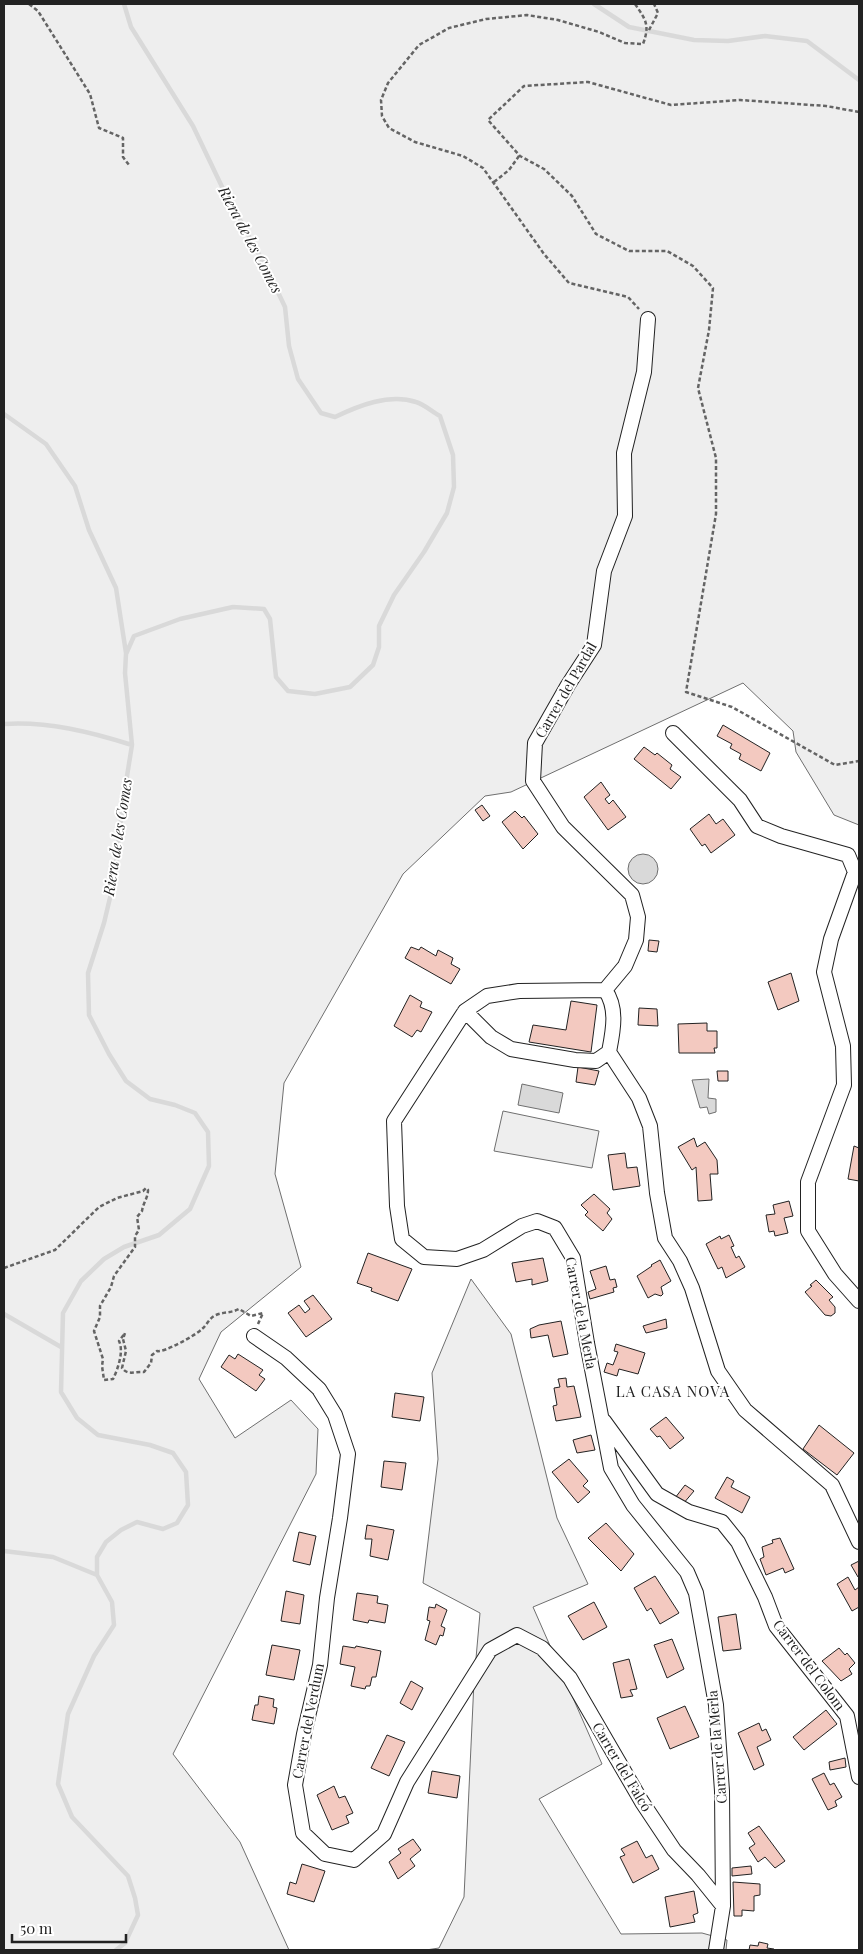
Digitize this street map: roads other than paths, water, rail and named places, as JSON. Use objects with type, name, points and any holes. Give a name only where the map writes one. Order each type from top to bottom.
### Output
[{"type":"street","name":"Carrer del Pardal","points":[[608,993],[625,966],[636,940],[638,917],[632,895],[563,827],[533,781],[535,743],[594,645],[604,571],[625,516],[624,453],[644,372],[648,320]]},
{"type":"street","points":[[673,733],[740,800],[757,826],[781,836],[848,855],[856,872],[831,939],[824,972],[843,1046],[844,1085],[808,1182],[808,1231],[835,1274],[859,1301]]},
{"type":"street","name":"Carrer de la Merla","points":[[608,993],[520,991],[504,993],[488,996],[465,1011],[394,1121],[397,1206],[402,1239],[424,1257],[457,1259],[483,1250],[522,1226],[537,1222],[555,1228],[573,1258],[586,1343],[611,1468],[633,1505],[687,1572],[696,1593],[716,1705],[722,1791],[723,1906],[716,1950]]},
{"type":"street","points":[[608,993],[614,1025],[609,1052],[639,1098],[650,1126],[665,1238],[680,1261],[692,1288],[718,1371],[745,1410],[832,1485],[859,1542]]},
{"type":"street","points":[[465,1011],[492,1037],[511,1049],[575,1060],[596,1061],[609,1052]]},
{"type":"street","name":"Carrer del Verdum","points":[[254,1336],[286,1358],[319,1389],[335,1415],[348,1454],[327,1598],[320,1664],[304,1734],[295,1785],[303,1833],[325,1854],[354,1860],[384,1834],[407,1782],[490,1650],[517,1635]]},
{"type":"street","name":"Carrer del Colom","points":[[601,1417],[657,1494],[689,1512],[722,1522],[738,1542],[765,1597],[776,1626],[847,1716],[859,1777]]},
{"type":"street","name":"Carrer del Falcó","points":[[517,1635],[542,1648],[570,1678],[642,1802],[674,1850],[723,1906]]},
{"type":"waterway","name":"Riera de les Comes","points":[[116,1950],[125,1943],[138,1915],[135,1898],[128,1876],[72,1817],[58,1784],[68,1714],[94,1656],[114,1625],[112,1602],[97,1575],[97,1557],[106,1542],[121,1530],[137,1522],[163,1529],[177,1523],[188,1505],[186,1472],[173,1453],[150,1445],[98,1435],[77,1418],[61,1392],[63,1313],[81,1281],[104,1259],[124,1247],[159,1235],[190,1209],[209,1166],[208,1132],[195,1113],[175,1105],[150,1099],[126,1081],[109,1054],[89,1015],[88,973],[104,923],[114,881],[123,801],[132,745],[125,673],[126,654],[134,636],[180,619],[233,607],[264,609],[270,619],[276,677],[288,691],[315,694],[350,687],[373,665],[379,647],[379,626],[394,595],[424,552],[447,513],[454,487],[453,455],[440,416],[422,404],[395,399],[374,402],[335,417],[321,413],[298,379],[289,346],[285,307],[266,267],[224,191],[193,126],[131,27],[124,4]]},
{"type":"waterway","points":[[594,4],[629,27],[694,40],[728,41],[765,36],[807,41],[859,80]]},
{"type":"waterway","points":[[4,414],[46,444],[75,486],[89,530],[116,588],[126,653]]},
{"type":"waterway","points":[[4,724],[36,724],[69,728],[132,745]]},
{"type":"waterway","points":[[4,1314],[61,1347]]},
{"type":"waterway","points":[[4,1551],[53,1557],[97,1575]]},
{"type":"district","name":"LA CASA NOVA","points":[[673,1392]]}]
